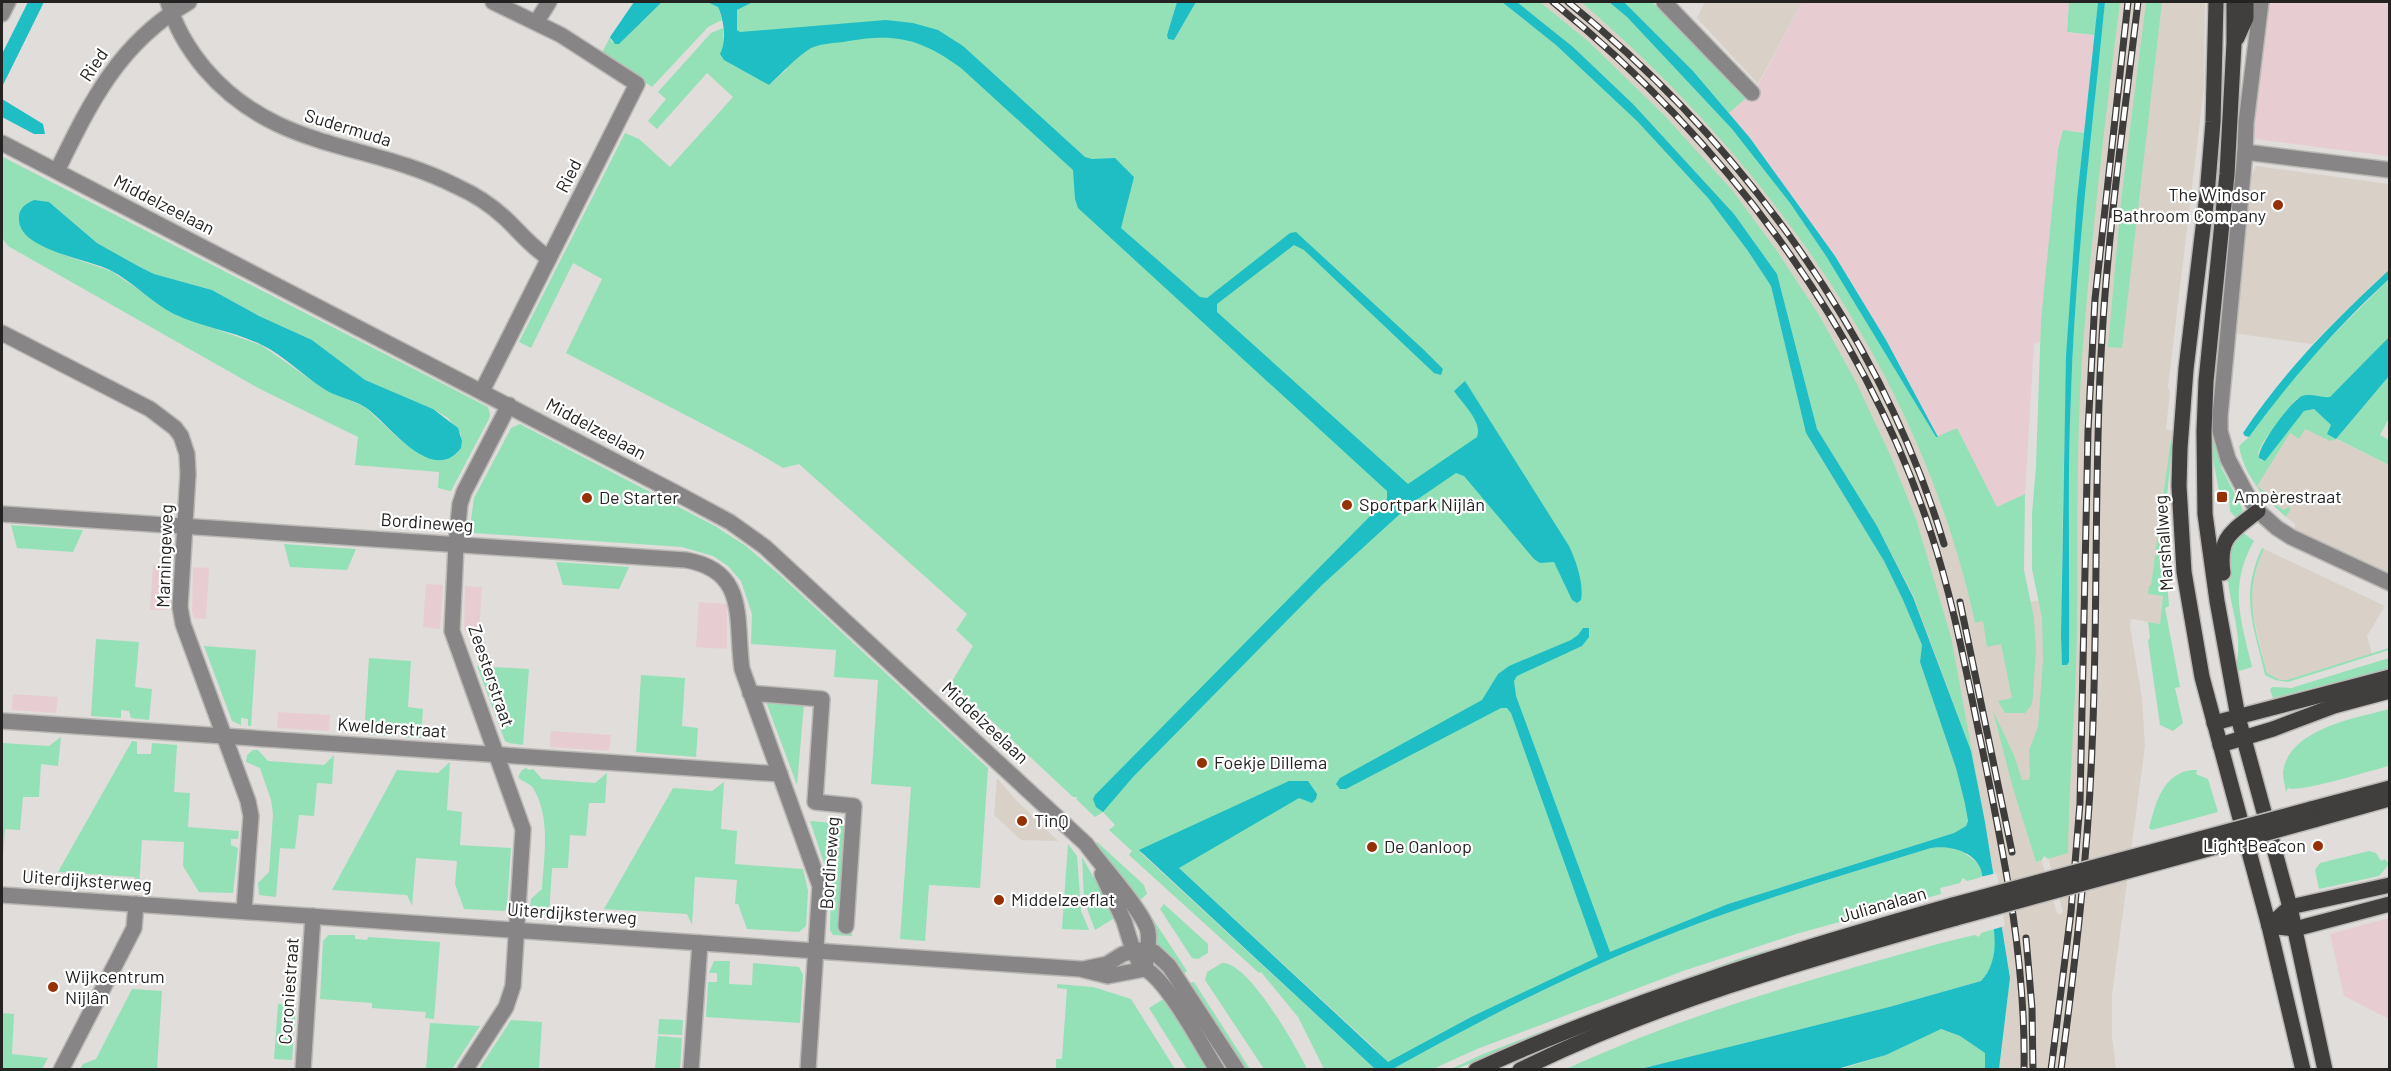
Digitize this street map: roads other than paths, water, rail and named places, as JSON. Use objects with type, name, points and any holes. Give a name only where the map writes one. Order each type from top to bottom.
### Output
[{"type":"main road","name":"Marshallweg","points":[[2216,2],[2214,95],[2208,184],[2186,369],[2179,476],[2184,572],[2202,677],[2269,926],[2304,1070]]},
{"type":"main road","points":[[2234,2],[2227,174],[2211,331],[2204,431],[2205,514],[2217,601],[2238,717],[2290,908],[2325,1070]]},
{"type":"main road","points":[[2234,43],[2246,18],[2246,2]]},
{"type":"main road","points":[[2217,601],[2224,580],[2221,557],[2224,543],[2231,533],[2258,511]]},
{"type":"main road","points":[[2214,723],[2390,677]]},
{"type":"main road","points":[[2220,745],[2334,706],[2390,691]]},
{"type":"main road","points":[[2312,814],[2390,788]]},
{"type":"main road","points":[[2312,814],[2390,798]]},
{"type":"main road","name":"Julianalaan","points":[[1476,1070],[1530,1045],[1701,981],[1773,957],[1955,911],[2312,814]]},
{"type":"main road","points":[[2269,926],[2290,908],[2390,885]]},
{"type":"main road","points":[[2269,926],[2295,929],[2390,904]]},
{"type":"main road","name":"Julianalaan","points":[[1520,1070],[1604,1030],[1700,994],[1955,911]]},
{"type":"street","points":[[2,15],[8,2]]},
{"type":"street","name":"Ried","points":[[57,171],[100,88],[116,65],[170,7],[189,2]]},
{"type":"street","name":"Ried","points":[[482,391],[637,84],[537,21],[494,2]]},
{"type":"street","points":[[537,21],[549,2]]},
{"type":"street","points":[[1664,2],[1752,93]]},
{"type":"street","points":[[2261,2],[2246,123],[2225,346],[2220,431],[2237,480],[2258,511],[2284,533],[2390,583]]},
{"type":"street","name":"Sudermuda","points":[[170,7],[200,63],[244,106],[290,131],[456,185],[489,205],[535,249],[549,258]]},
{"type":"street","name":"Middelzeelaan","points":[[2,143],[730,522],[765,547],[1086,844],[1147,927],[1140,950],[1141,969]]},
{"type":"street","points":[[2245,152],[2390,170]]},
{"type":"street","name":"Marningeweg","points":[[2,333],[150,409],[168,420],[181,436],[187,454],[188,474],[180,607],[183,624],[248,801],[251,816],[244,911]]},
{"type":"street","name":"Zeesterstraat","points":[[465,1070],[509,1001],[513,986],[523,829],[452,631],[456,545],[460,504],[464,492],[509,405]]},
{"type":"street","name":"Bordineweg","points":[[2,514],[686,560],[707,566],[728,583],[735,595],[739,611],[739,650],[742,669],[820,886],[808,1070]]},
{"type":"street","name":"Bordineweg","points":[[750,693],[822,699],[815,802]]},
{"type":"street","name":"Kwelderstraat","points":[[2,721],[780,774]]},
{"type":"street","name":"Bordineweg","points":[[793,809],[815,802],[854,806],[846,926]]},
{"type":"street","name":"Uiterdijksterweg","points":[[2,895],[1080,969],[1108,976],[1141,969]]},
{"type":"street","points":[[61,1070],[134,928],[136,904]]},
{"type":"street","name":"Coroniestraat","points":[[303,1070],[314,916]]},
{"type":"street","points":[[691,1070],[700,943]]},
{"type":"street","points":[[1080,969],[1107,964],[1140,950],[1161,957],[1237,1070]]},
{"type":"street","points":[[1141,969],[1156,976],[1166,989],[1217,1070]]},
{"type":"water","points":[[28,2],[44,2],[2,87],[2,54]]},
{"type":"water","points":[[634,2],[662,2],[619,44],[615,44],[610,37]]},
{"type":"water","points":[[707,2],[753,2],[737,10],[737,30],[740,32],[886,20],[913,23],[938,30],[963,46],[1085,157],[1115,158],[1134,177],[1121,228],[1200,297],[1207,298],[1290,233],[1296,232],[1424,350],[1443,369],[1441,375],[1434,373],[1304,250],[1294,245],[1217,304],[1217,312],[1408,484],[1477,437],[1477,425],[1474,419],[1454,391],[1465,381],[1569,546],[1577,565],[1581,600],[1577,603],[1572,600],[1554,562],[1540,563],[1534,559],[1464,476],[1456,473],[1412,503],[1322,585],[1133,777],[1103,812],[1096,807],[1093,799],[1095,795],[1387,499],[1387,491],[1078,208],[1075,199],[1073,170],[961,68],[932,50],[905,40],[861,39],[811,48],[769,85],[724,60],[720,54],[724,37],[722,18],[718,7]]},
{"type":"water","points":[[1177,2],[1196,2],[1174,40],[1168,39],[1167,35]]},
{"type":"water","points":[[1502,2],[1517,2],[1573,47],[1633,104],[1734,214],[1777,274],[1817,429],[1877,526],[1913,597],[1971,751],[2010,978],[1999,1069],[1985,1069],[1985,1053],[1960,1036],[1941,1029],[1886,1055],[1837,1069],[1640,1069],[1889,1007],[1981,981],[1989,969],[1993,956],[1995,942],[1991,913],[1978,863],[1967,854],[1953,849],[1931,848],[1785,893],[1691,926],[1560,982],[1391,1070],[1375,1069],[1139,850],[1289,781],[1308,781],[1317,794],[1312,803],[1299,798],[1179,868],[1388,1062],[1471,1017],[1598,957],[1511,713],[1507,708],[1501,708],[1346,789],[1340,789],[1336,784],[1340,778],[1482,700],[1498,674],[1509,666],[1571,640],[1583,628],[1589,628],[1589,637],[1582,646],[1517,676],[1514,681],[1516,696],[1610,952],[1728,904],[1954,833],[1966,826],[1968,821],[1956,768],[1920,662],[1922,645],[1884,561],[1806,433],[1771,286],[1708,198],[1637,121],[1556,45]]},
{"type":"water","points":[[1609,2],[1624,2],[1693,71],[1750,138],[1835,256],[1886,340],[1938,437],[1826,256],[1790,203],[1732,129],[1627,17]]},
{"type":"water","points":[[2098,2],[2105,2],[2076,296],[2069,462],[2069,662],[2067,665],[2062,665],[2066,356],[2077,199]]},
{"type":"water","points":[[2,99],[43,124],[45,134],[34,134],[2,117]]},
{"type":"water","points":[[34,200],[49,202],[97,243],[138,266],[154,274],[212,290],[259,316],[312,340],[365,380],[433,409],[458,428],[462,441],[461,448],[449,458],[437,460],[424,456],[410,448],[365,407],[324,389],[269,349],[250,340],[174,314],[110,270],[42,246],[22,230],[19,220],[23,207]]},
{"type":"water","points":[[2389,270],[2389,279],[2315,354],[2249,437],[2245,436],[2243,433],[2259,410],[2293,367],[2330,327]]},
{"type":"water","points":[[2389,337],[2389,376],[2336,439],[2327,434],[2331,425],[2314,409],[2304,411],[2265,461],[2259,458],[2263,444],[2283,415],[2297,400],[2305,395],[2330,397]]},
{"type":"railway","points":[[1553,2],[1615,56],[1674,114],[1729,175],[1780,240],[1826,309],[1867,381],[1902,456],[1931,533],[1947,588],[1992,796],[2018,951],[2024,1030],[2024,1070]]},
{"type":"railway","points":[[1568,2],[1631,56],[1690,115],[1745,178],[1796,245],[1842,316],[1882,389],[1916,466],[1944,544]]},
{"type":"railway","points":[[2051,1070],[2071,912],[2080,803],[2088,431],[2095,299],[2128,2]]},
{"type":"railway","points":[[2061,1070],[2080,909],[2090,788],[2094,699],[2099,404],[2107,267],[2138,2]]},
{"type":"railway","points":[[1960,602],[2012,852]]},
{"type":"railway","points":[[2026,938],[2032,1008],[2033,1070]]},
{"type":"place","name":"The Windsor Bathroom Company","points":[[2278,205]]},
{"type":"place","name":"Ampèrestraat","points":[[2222,497]]},
{"type":"place","name":"De Starter","points":[[587,498]]},
{"type":"place","name":"Sportpark Nijlân","points":[[1347,505]]},
{"type":"place","name":"Foekje Dillema","points":[[1202,763]]},
{"type":"place","name":"TinQ","points":[[1022,821]]},
{"type":"place","name":"Light Beacon","points":[[2318,846]]},
{"type":"place","name":"De Oanloop","points":[[1372,847]]},
{"type":"place","name":"Middelzeeflat","points":[[999,900]]},
{"type":"place","name":"Wijkcentrum Nijlân","points":[[53,987]]}]
